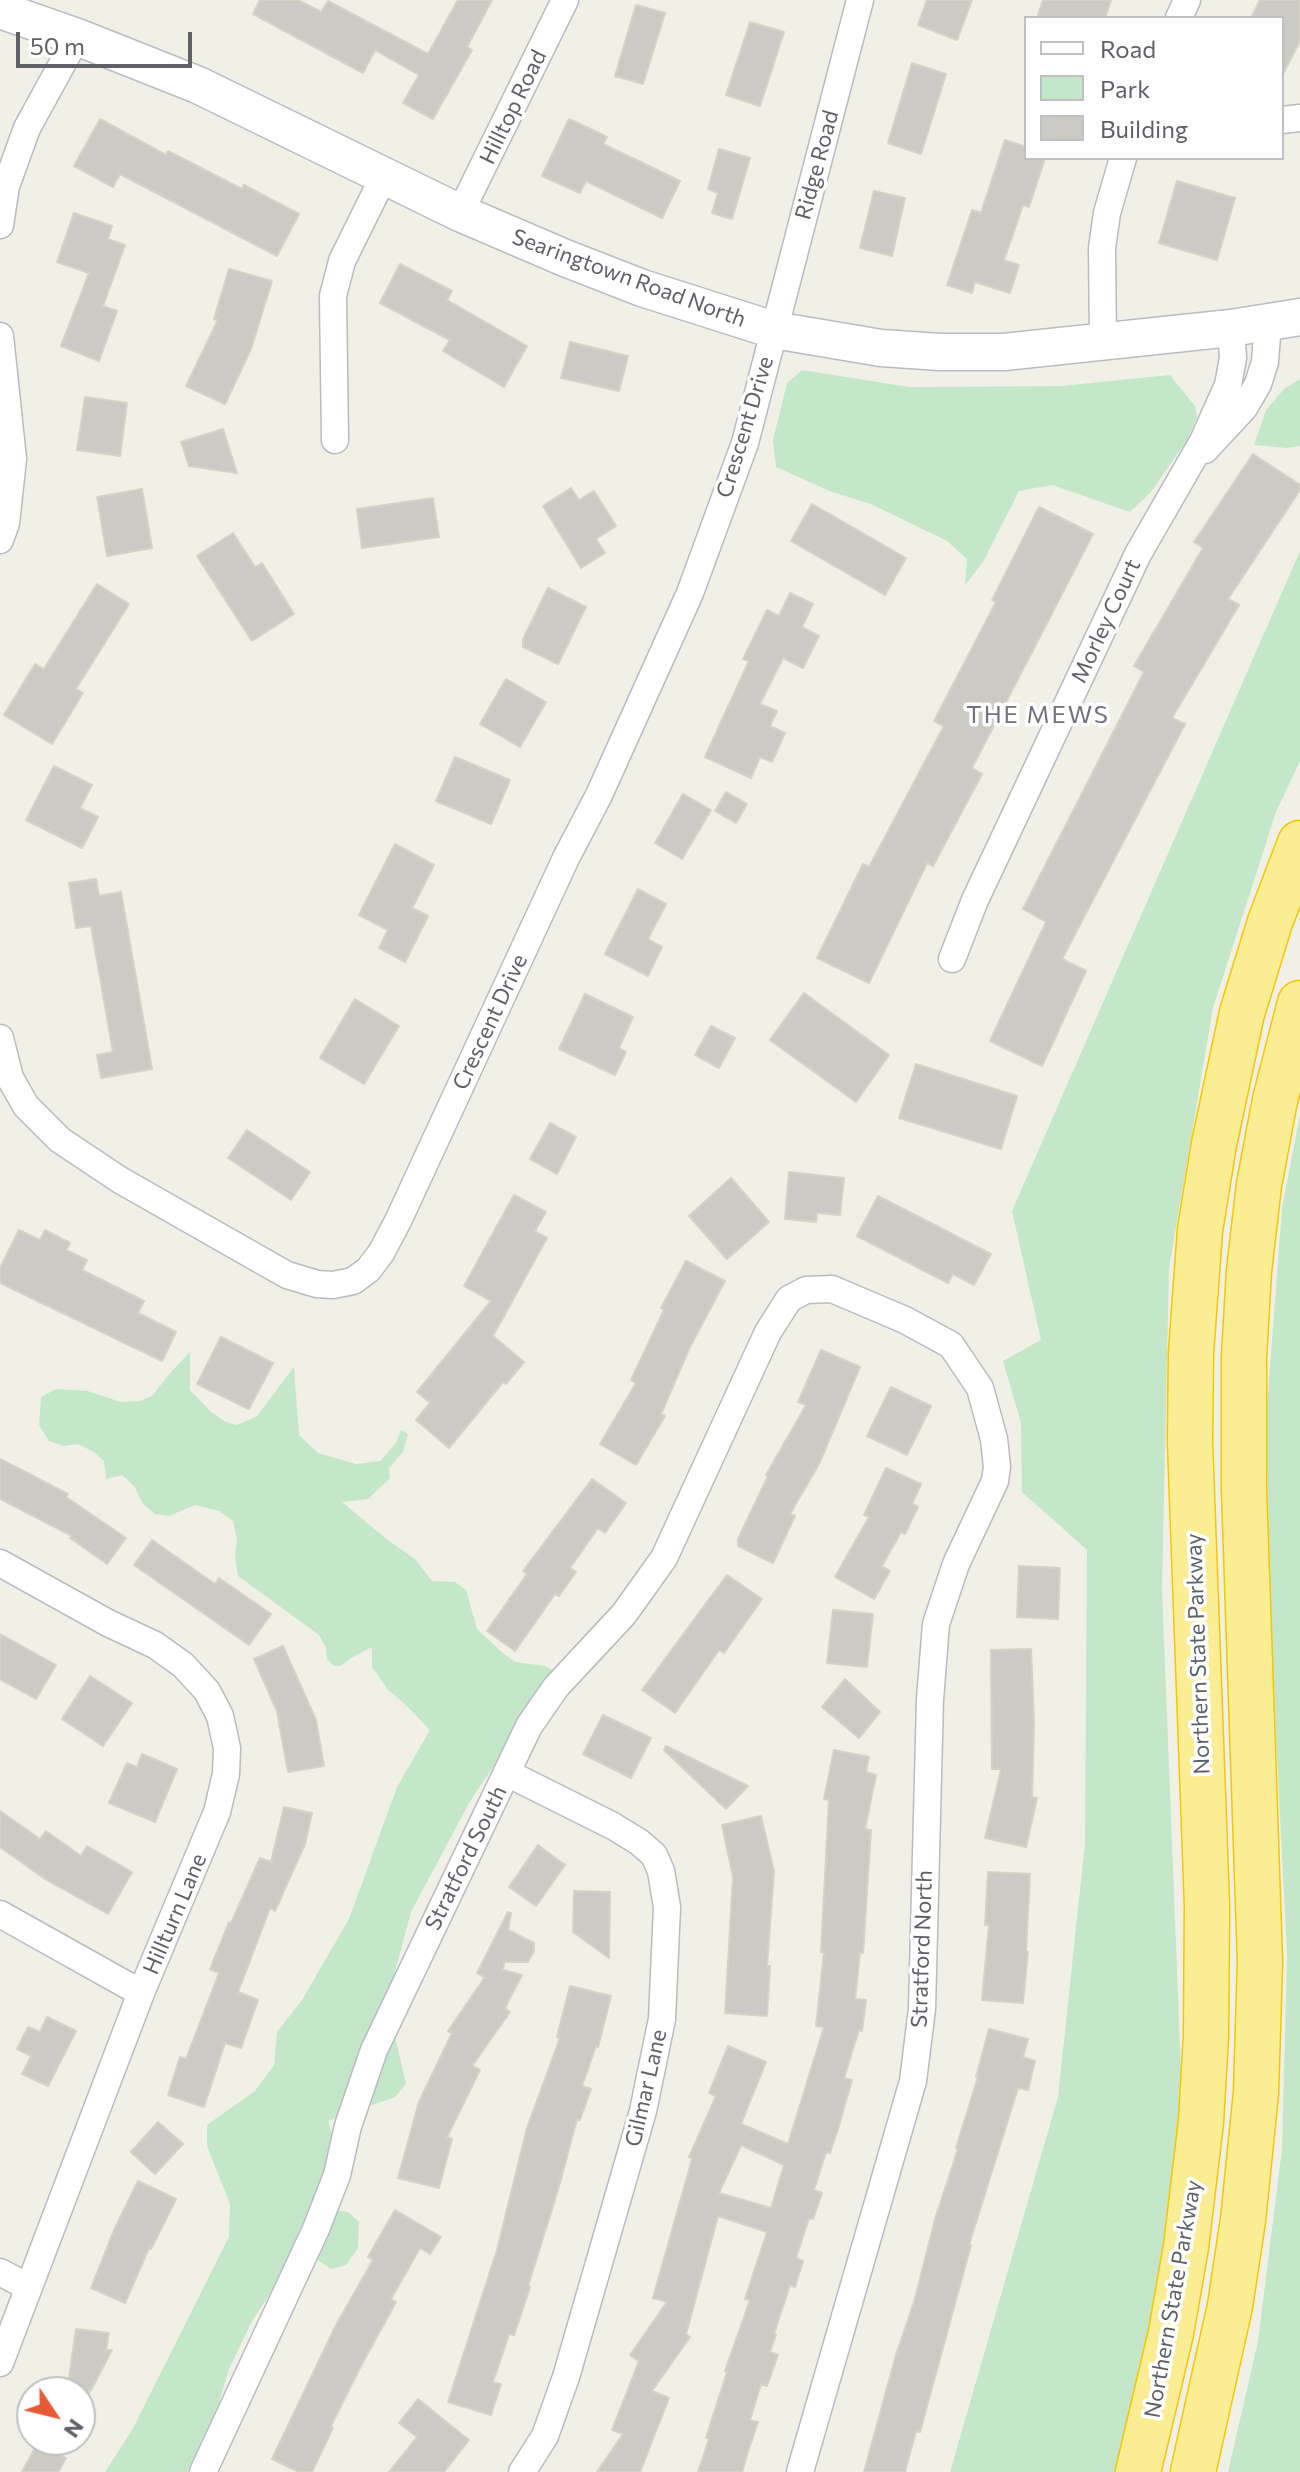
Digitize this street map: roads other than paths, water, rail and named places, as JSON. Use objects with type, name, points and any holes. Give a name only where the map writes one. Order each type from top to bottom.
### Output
[{"type":"highway","name":"Northern State Parkway","points":[[1138,2472],[1168,2347],[1186,2247],[1201,2122],[1206,2036],[1207,1891],[1190,1442],[1196,1272],[1214,1144],[1235,1043],[1270,922],[1300,843]]},
{"type":"highway","points":[[1193,2472],[1230,2306],[1243,2220],[1256,2093],[1260,1948],[1243,1475],[1244,1357],[1249,1271],[1259,1185],[1275,1100],[1300,1003]]},
{"type":"main road","name":"Searingtown Road North","points":[[0,10],[198,85],[460,213],[642,288],[774,330],[852,345],[940,352],[1004,352],[1284,320]]},
{"type":"street","name":"Hilltop Road","points":[[460,213],[565,0]]},
{"type":"street","name":"Ridge Road","points":[[774,330],[860,0]]},
{"type":"street","points":[[0,225],[6,186],[27,128],[77,37]]},
{"type":"street","points":[[1103,343],[1102,248],[1107,213],[1122,160]]},
{"type":"street","points":[[335,440],[333,296],[346,251],[384,176]]},
{"type":"street","name":"Morley Court","points":[[1190,463],[1218,439],[1244,408],[1258,384],[1284,320]]},
{"type":"street","name":"Morley Court","points":[[952,959],[982,885],[1138,554],[1203,441],[1228,385],[1233,358],[1231,328]]},
{"type":"street","name":"Crescent Drive","points":[[0,1038],[10,1078],[26,1106],[60,1140],[120,1180],[287,1275],[317,1284],[333,1285],[353,1281],[368,1270],[398,1221],[566,858],[599,795],[690,593],[745,443],[774,330]]},
{"type":"street","points":[[0,336],[13,459],[6,523],[0,540]]},
{"type":"street","name":"Stratford North","points":[[800,2472],[913,2081],[922,2009],[930,1699],[936,1624],[956,1564],[995,1481],[997,1467],[990,1423],[980,1388],[951,1345],[905,1320],[832,1289],[806,1290]]},
{"type":"street","name":"Stratford South","points":[[203,2472],[316,2229],[337,2175],[348,2126],[374,2050],[529,1726],[556,1687],[624,1614],[664,1558],[768,1332],[789,1299],[806,1290]]},
{"type":"street","name":"Hillturn Lane","points":[[0,1563],[108,1623],[155,1645],[173,1658],[207,1691],[220,1716],[227,1748],[220,1803],[141,1993],[0,2363]]},
{"type":"street","name":"Gilmar Lane","points":[[507,1773],[639,1842],[654,1855],[661,1871],[667,1907],[662,2019],[643,2111],[566,2377],[545,2436],[522,2472]]},
{"type":"street","points":[[0,1914],[141,1993]]},
{"type":"street","points":[[0,2272],[28,2287]]},
{"type":"district","name":"THE MEWS","points":[[1038,715]]}]
